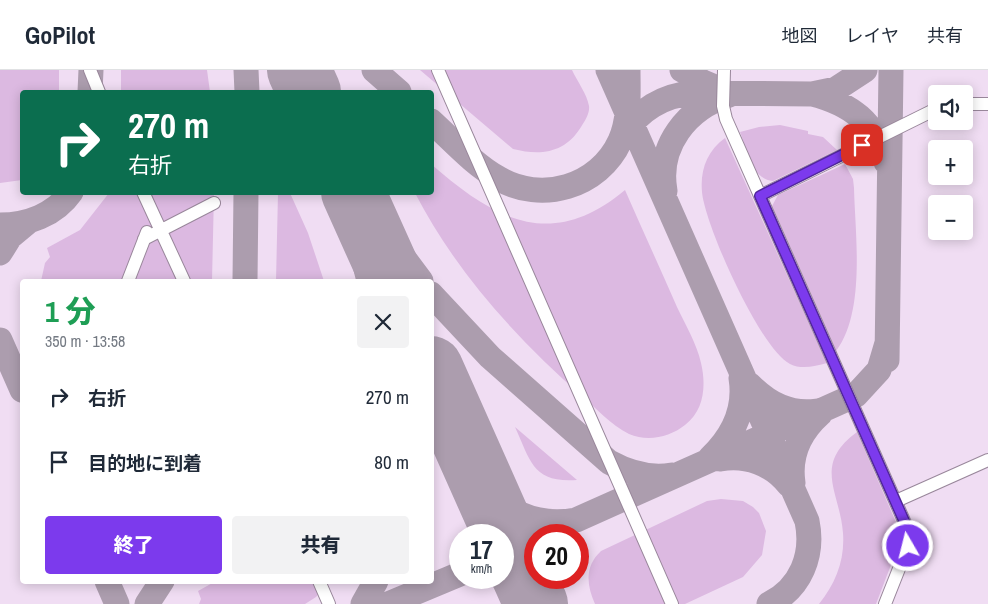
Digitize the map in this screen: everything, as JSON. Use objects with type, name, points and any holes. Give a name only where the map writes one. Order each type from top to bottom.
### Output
[{"type":"lane","points":[[90,70],[99,90]]},
{"type":"lane","points":[[438,70],[672,604]]},
{"type":"lane","points":[[724,70],[723,106],[726,119],[909,532],[908,546],[886,604]]},
{"type":"lane","points":[[973,104],[988,104]]},
{"type":"lane","points":[[760,196],[928,113]]},
{"type":"lane","points":[[144,195],[183,279]]},
{"type":"lane","points":[[144,239],[214,203]]},
{"type":"lane","points":[[129,279],[154,216]]},
{"type":"lane","points":[[896,501],[988,460]]},
{"type":"lane","points":[[320,584],[329,604]]},
{"type":"shaded area","points":[[0,70],[59,70],[59,90],[20,90],[20,180],[0,183]]},
{"type":"shaded area","points":[[121,70],[207,70],[210,90],[121,90]]},
{"type":"shaded area","points":[[420,70],[572,70],[586,97],[589,111],[575,136],[560,147],[543,152],[513,149]]},
{"type":"shaded area","points":[[780,125],[808,131],[808,134],[823,137],[837,150],[773,181],[766,179],[760,175],[751,162],[740,132],[759,127]]},
{"type":"shaded area","points":[[725,138],[827,363],[799,367],[790,364],[778,354],[750,312],[723,257],[705,208],[702,176],[709,155]]},
{"type":"shaded area","points":[[845,164],[853,179],[854,188],[857,272],[852,315],[836,351],[772,206],[778,195]]},
{"type":"shaded area","points":[[434,166],[477,200],[501,213],[524,221],[548,224],[572,220],[598,209],[625,190],[694,341],[699,356],[703,371],[703,388],[700,404],[692,419],[673,433],[651,438],[629,434],[616,426],[557,374],[511,327],[468,276],[431,222],[416,195],[434,195]]},
{"type":"shaded area","points":[[107,195],[214,195],[212,279],[41,279],[45,263],[50,257],[47,248],[80,230]]},
{"type":"shaded area","points":[[278,195],[291,195],[308,233],[323,279],[276,279]]},
{"type":"shaded area","points":[[515,427],[577,480],[562,480],[542,474],[530,460]]},
{"type":"shaded area","points":[[857,432],[902,536],[876,604],[819,604],[835,579],[841,562],[843,543],[841,518],[834,492],[832,468],[835,456],[843,444]]},
{"type":"shaded area","points":[[721,499],[743,501],[759,513],[766,531],[762,555],[743,577],[685,604],[595,604],[590,589],[589,576],[592,563],[601,551],[707,501]]},
{"type":"shaded area","points":[[211,584],[327,584],[316,597],[305,604],[199,604],[201,599],[198,591]]},
{"type":"taxiway","points":[[90,90],[91,70]]},
{"type":"taxiway","points":[[246,70],[247,90]]},
{"type":"taxiway","points":[[374,70],[397,90]]},
{"type":"taxiway","points":[[608,70],[807,521],[809,546],[803,569],[789,589],[769,604]]},
{"type":"taxiway","points":[[434,124],[471,159],[498,178],[515,186],[532,190],[550,190],[567,186],[584,180],[598,170],[610,157],[620,141],[627,115],[628,70]]},
{"type":"taxiway","points":[[682,70],[722,90]]},
{"type":"taxiway","points":[[623,136],[644,111],[662,101],[682,94],[812,94],[836,89],[865,70]]},
{"type":"taxiway","points":[[887,360],[891,70]]},
{"type":"taxiway","points":[[812,94],[838,103],[860,117],[875,136],[886,162]]},
{"type":"taxiway","points":[[665,191],[664,174],[666,159],[678,131],[700,109],[729,95]]},
{"type":"taxiway","points":[[0,225],[10,225],[40,217],[57,207],[68,195]]},
{"type":"taxiway","points":[[245,279],[246,195]]},
{"type":"taxiway","points":[[348,195],[369,279]]},
{"type":"taxiway","points":[[361,195],[383,230],[420,279]]},
{"type":"taxiway","points":[[0,253],[10,237],[28,222]]},
{"type":"taxiway","points":[[434,297],[490,357],[609,462],[647,476],[672,475]]},
{"type":"taxiway","points":[[0,340],[20,385]]},
{"type":"taxiway","points":[[479,477],[498,499],[509,508],[521,514],[547,521],[576,520],[856,395],[879,370],[887,343]]},
{"type":"taxiway","points":[[710,458],[725,441],[736,421],[741,400],[741,378]]},
{"type":"taxiway","points":[[750,385],[772,403],[781,407],[789,410],[817,411]]},
{"type":"taxiway","points":[[793,483],[793,463],[798,445],[807,429],[820,414]]},
{"type":"taxiway","points":[[720,459],[739,458],[758,462],[775,471],[789,485]]},
{"type":"taxiway","points":[[480,479],[485,515],[482,524]]},
{"type":"taxiway","points":[[388,604],[449,579]]},
{"type":"taxiway","points":[[108,584],[117,604]]},
{"type":"taxiway","points":[[147,604],[160,584]]},
{"type":"taxiway","points":[[363,604],[374,584]]},
{"type":"taxiway","points":[[514,585],[534,604]]},
{"type":"taxiway","points":[[534,589],[536,604]]},
{"type":"runway","points":[[299,70],[308,90]]},
{"type":"runway","points":[[354,195],[392,279]]},
{"type":"runway","points":[[434,375],[536,604]]},
{"type":"route","points":[[862,145],[760,196],[909,532],[908,546]]}]
